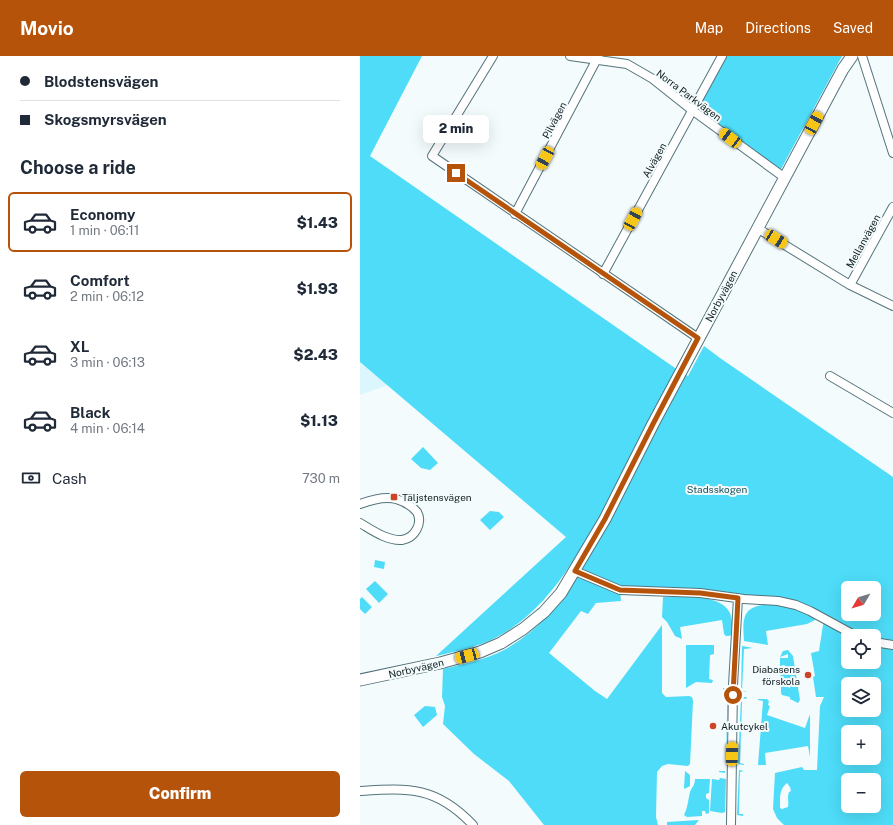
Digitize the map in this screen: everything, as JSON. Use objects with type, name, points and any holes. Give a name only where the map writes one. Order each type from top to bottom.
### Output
[{"type":"street","points":[[493,56],[432,156],[698,338]]},
{"type":"street","name":"Norra Parkvägen","points":[[570,56],[597,58],[627,64],[653,79],[692,110],[784,178]]},
{"type":"street","name":"Alvägen","points":[[603,274],[722,56]]},
{"type":"street","name":"Norbyvägen","points":[[360,680],[440,663],[480,652],[501,643],[523,629],[544,612],[560,592],[575,571],[605,519],[698,338],[784,178],[852,56]]},
{"type":"street","points":[[862,56],[893,153]]},
{"type":"street","name":"Pilvägen","points":[[515,214],[597,58]]},
{"type":"street","name":"Mellanvägen","points":[[850,285],[893,207]]},
{"type":"street","points":[[757,228],[850,285],[893,306]]},
{"type":"street","points":[[830,376],[893,413]]},
{"type":"street","points":[[360,504],[378,498],[395,499],[411,506],[417,512],[420,520],[417,531],[407,539],[401,540],[386,537],[372,531],[360,523]]},
{"type":"street","points":[[575,571],[620,590],[700,593],[778,601],[796,605],[810,611],[843,629]]},
{"type":"street","points":[[731,825],[733,690],[738,598]]},
{"type":"street","points":[[881,643],[893,646]]},
{"type":"street","points":[[360,791],[398,788],[427,793],[452,806],[468,824]]},
{"type":"shaded area","points":[[360,362],[388,385],[360,395]]},
{"type":"green space","name":"Stadsskogen","points":[[360,56],[422,56],[370,156],[688,376],[704,346],[893,477],[893,825],[784,825],[777,818],[773,809],[775,773],[802,767],[804,770],[817,770],[820,706],[824,697],[816,697],[813,677],[815,676],[811,653],[819,651],[823,625],[826,620],[796,605],[620,590],[621,601],[596,603],[588,614],[581,611],[549,653],[607,699],[662,625],[662,693],[666,697],[689,696],[692,697],[693,701],[690,764],[688,766],[668,764],[662,766],[657,772],[656,817],[658,825],[544,825],[509,781],[474,754],[443,724],[445,706],[442,697],[443,669],[489,656],[516,643],[536,627],[554,609],[577,577],[607,585],[584,574],[571,564],[556,586],[539,605],[509,630],[483,643],[436,656],[566,537],[360,362]],"holes":[[[787,783],[791,791],[788,794],[788,807],[782,809],[780,808],[780,794],[784,785]]]},
{"type":"green space","points":[[722,56],[842,56],[780,171],[692,110]]},
{"type":"green space","points":[[423,447],[438,463],[430,470],[421,468],[411,459]]},
{"type":"green space","points":[[490,511],[499,512],[504,517],[490,530],[480,520]]},
{"type":"green space","points":[[375,560],[385,562],[384,569],[374,567]]},
{"type":"green space","points":[[375,581],[388,594],[379,603],[366,589]]},
{"type":"green space","points":[[362,597],[372,607],[365,614],[360,609],[360,599]]},
{"type":"green space","points":[[663,597],[702,598],[721,603],[731,616],[731,635],[726,636],[724,634],[722,620],[680,627],[682,639],[675,636],[667,622],[662,617]]},
{"type":"green space","points":[[772,604],[792,607],[816,617],[815,620],[807,624],[766,631],[768,645],[744,641],[745,618],[750,609]]},
{"type":"green space","points":[[686,645],[714,645],[714,654],[710,655],[709,679],[713,680],[712,683],[696,682],[686,688]]},
{"type":"green space","points":[[742,646],[753,648],[744,649],[742,691],[747,692],[741,691]]},
{"type":"green space","points":[[788,650],[793,656],[800,700],[798,703],[790,699],[790,697],[782,695],[781,693],[781,684],[790,688],[790,685],[781,682],[780,671],[785,672],[787,668],[784,665],[780,666],[780,658],[788,658],[788,654],[780,657],[783,651]]},
{"type":"green space","points":[[723,688],[729,688],[725,773],[719,772],[725,771],[728,690],[723,690]]},
{"type":"green space","points":[[742,697],[747,697],[746,699],[742,698],[740,763],[744,765],[738,764]]},
{"type":"green space","points":[[758,699],[767,699],[769,701],[768,705],[770,706],[767,715],[805,728],[810,714],[810,757],[808,746],[765,753],[766,765],[758,765],[763,701]]},
{"type":"green space","points":[[425,706],[435,707],[437,715],[423,727],[414,715]]},
{"type":"green space","points":[[739,770],[744,771],[740,772],[739,809],[739,814],[743,814],[743,816],[737,815]]},
{"type":"green space","points":[[685,771],[690,775],[690,786],[684,789]]},
{"type":"green space","points":[[720,778],[726,779],[725,812],[722,813],[710,811],[712,779],[719,780]]},
{"type":"green space","points":[[695,779],[710,779],[709,793],[706,794],[706,798],[709,800],[709,813],[706,814],[705,811],[702,811],[702,816],[687,817],[684,815]]},
{"type":"green space","points":[[699,820],[695,825],[667,825],[667,822]]},
{"type":"place","name":"Täljstensvägen","points":[[394,497]]},
{"type":"place","name":"Diabasens förskola","points":[[808,675]]},
{"type":"place","name":"Akutcykel","points":[[713,726]]},
{"type":"route","points":[[456,173],[698,338],[605,519],[575,571],[620,590],[700,593],[738,598],[733,695]]}]
